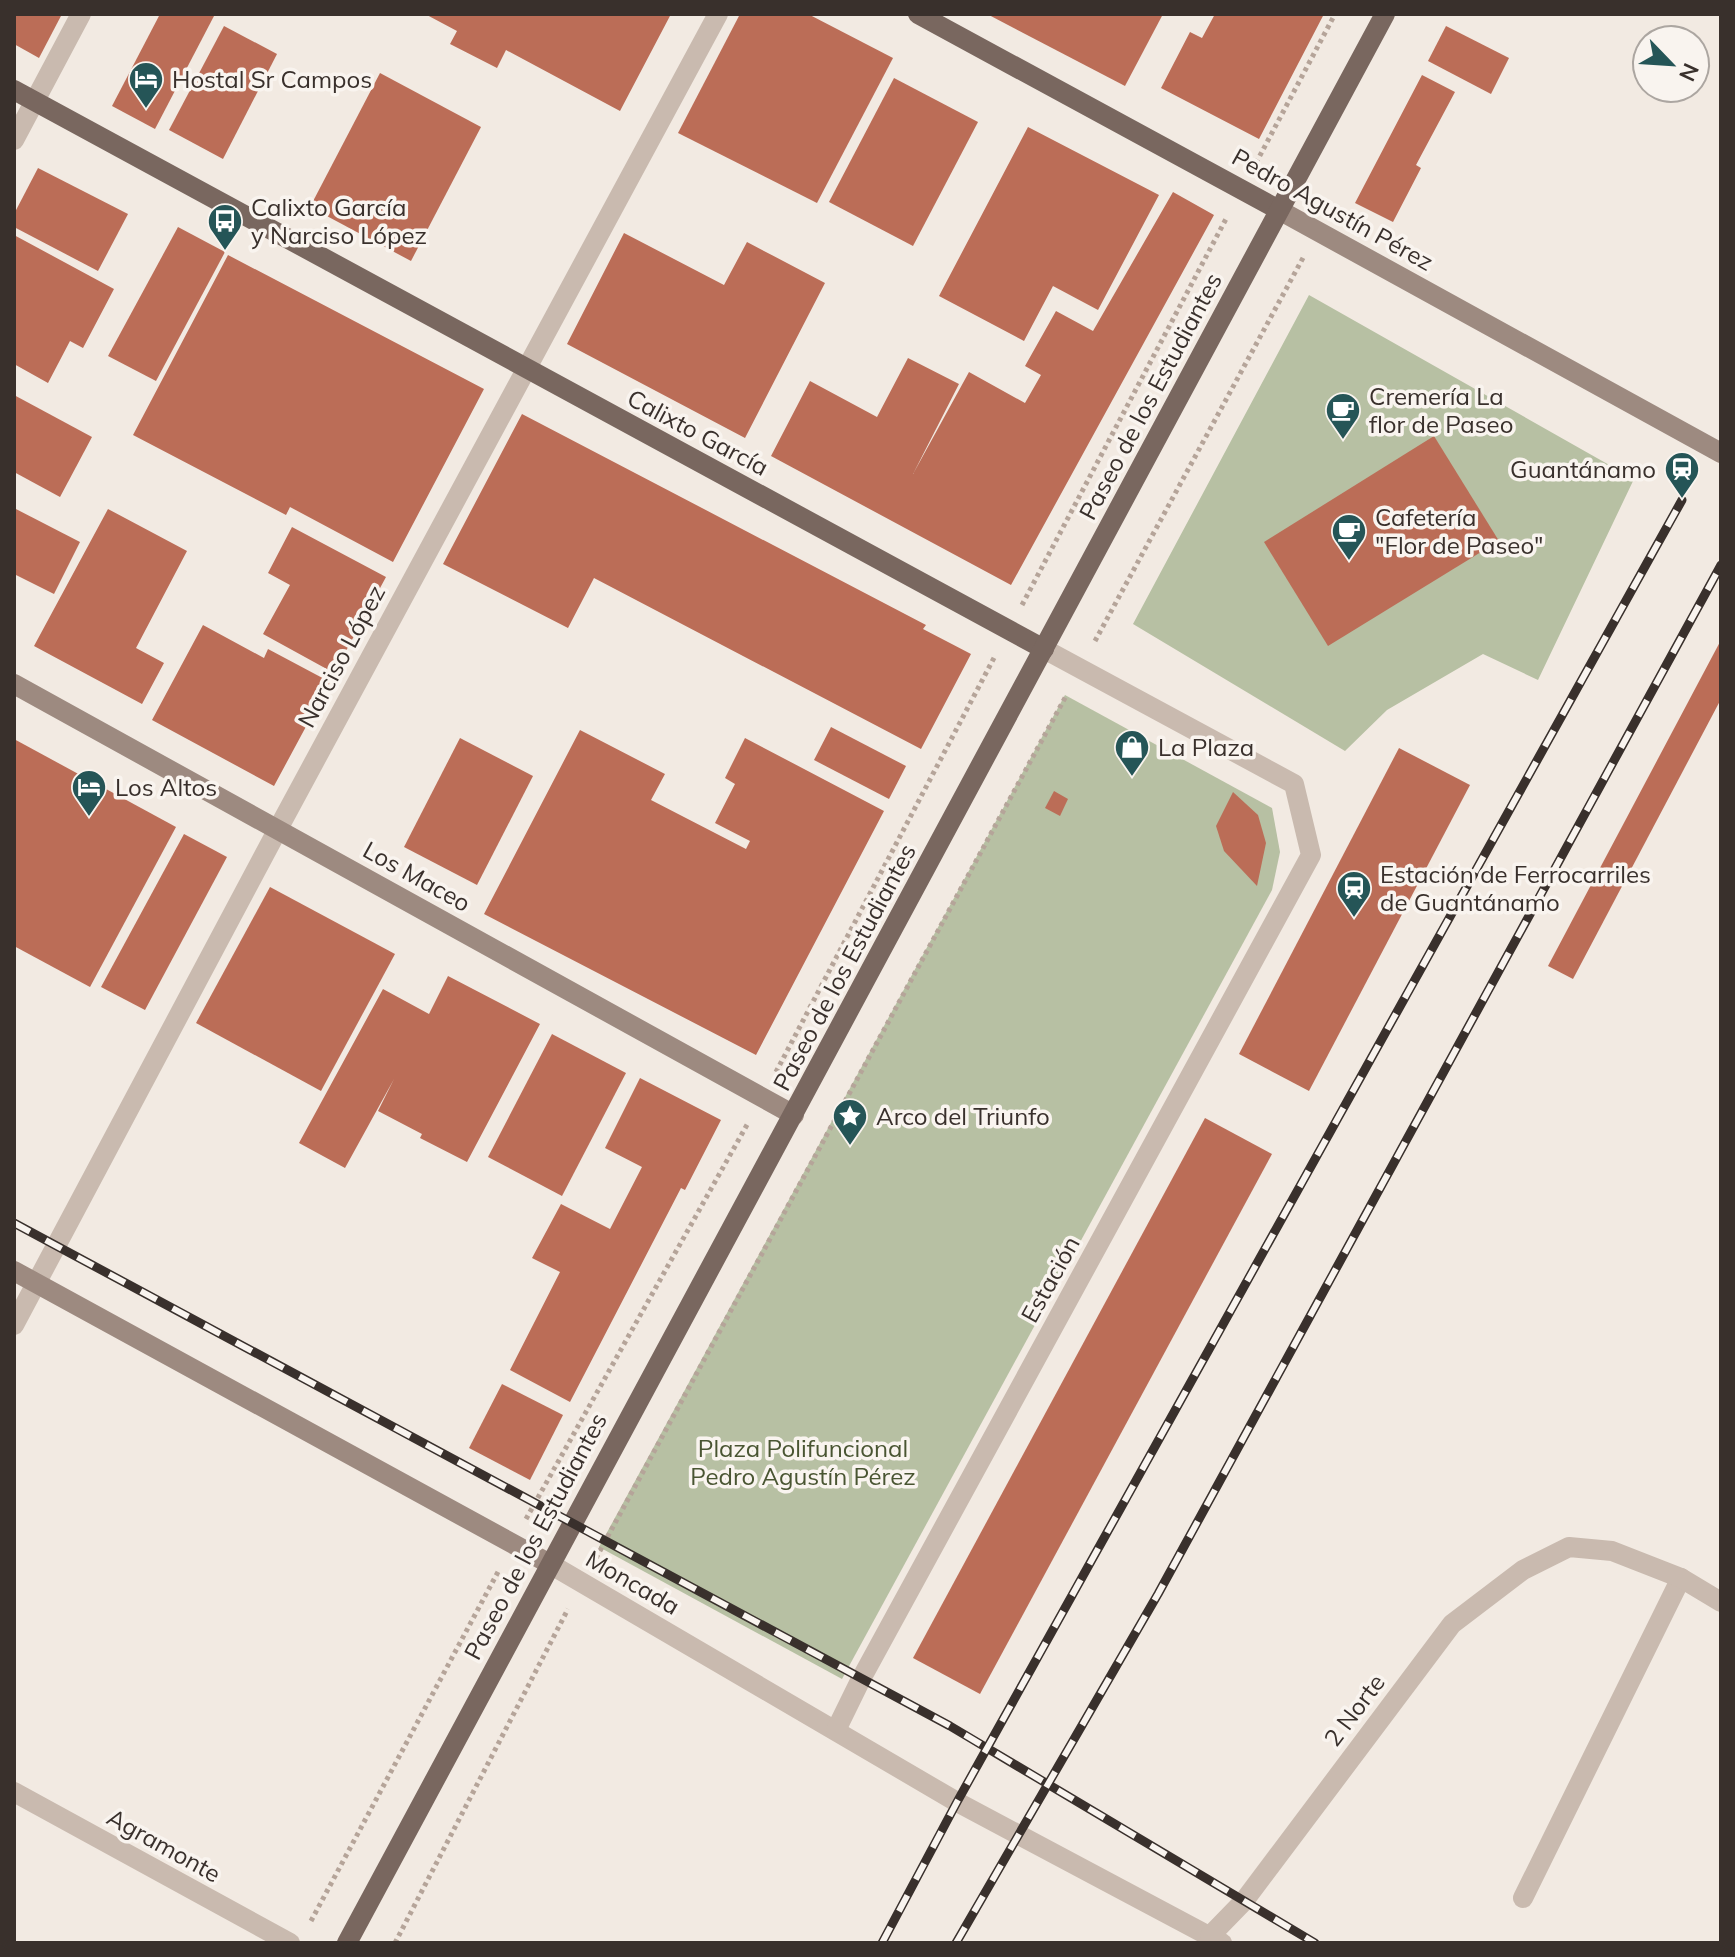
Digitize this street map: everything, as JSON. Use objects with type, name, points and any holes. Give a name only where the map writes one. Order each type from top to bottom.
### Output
[{"type":"main road","name":"Pedro Agustín Pérez","points":[[918,14],[1279,210]]},
{"type":"main road","name":"Paseo de los Estudiantes","points":[[347,1943],[1385,14]]},
{"type":"main road","name":"Calixto García","points":[[14,90],[1044,649]]},
{"type":"street","points":[[14,140],[81,14]]},
{"type":"street","name":"Narciso López","points":[[14,1325],[718,14]]},
{"type":"street","name":"Pedro Agustín Pérez","points":[[1279,210],[1721,453]]},
{"type":"street","name":"Calixto García","points":[[1044,649],[1294,784],[1311,855]]},
{"type":"street","name":"Los Maceo","points":[[14,684],[794,1115]]},
{"type":"street","name":"Estación","points":[[836,1730],[1311,855]]},
{"type":"street","name":"Moncada","points":[[14,1271],[550,1564],[966,1807],[1216,1940]]},
{"type":"street","name":"2 Norte","points":[[1216,1940],[1452,1624],[1523,1570],[1569,1547],[1612,1551],[1681,1578]]},
{"type":"street","points":[[1523,1898],[1681,1578],[1721,1602]]},
{"type":"street","name":"Agramonte","points":[[14,1792],[290,1943]]},
{"type":"path","points":[[307,1929],[513,1544],[762,1097],[1335,14]]},
{"type":"path","points":[[395,1943],[582,1583],[1318,231]]},
{"type":"green space","points":[[1309,295],[1634,479],[1538,680],[1483,654],[1387,710],[1345,751],[1133,624]]},
{"type":"green space","name":"Plaza Polifuncional Pedro Agustín Pérez","points":[[1065,695],[1272,808],[1280,852],[1272,890],[842,1679],[599,1547]]},
{"type":"building","points":[[14,14],[62,14],[39,58],[14,44]]},
{"type":"building","points":[[160,14],[214,16],[155,129],[112,106]]},
{"type":"building","points":[[425,14],[671,14],[620,111],[506,50],[497,68],[450,44],[457,31]]},
{"type":"building","points":[[740,14],[808,14],[893,58],[817,203],[678,133]]},
{"type":"building","points":[[987,14],[1163,14],[1125,86]]},
{"type":"building","points":[[1215,14],[1324,14],[1259,139],[1161,88],[1190,32],[1202,38]]},
{"type":"building","points":[[224,26],[277,54],[223,159],[169,130]]},
{"type":"building","points":[[1446,26],[1509,58],[1491,94],[1428,61]]},
{"type":"building","points":[[380,73],[481,127],[411,261],[310,207]]},
{"type":"building","points":[[1422,75],[1455,92],[1416,165],[1421,168],[1393,222],[1355,203]]},
{"type":"building","points":[[894,78],[978,122],[913,246],[829,202]]},
{"type":"building","points":[[1028,127],[1159,195],[1098,310],[1053,286],[1024,341],[939,296]]},
{"type":"building","points":[[38,168],[128,214],[98,271],[14,227],[14,214]]},
{"type":"building","points":[[1173,192],[1214,215],[1011,585],[771,456],[810,381],[877,417],[908,358],[959,384],[913,474],[969,372],[1025,403],[1041,375],[1025,366],[1056,311],[1093,331]]},
{"type":"building","points":[[178,227],[225,252],[156,381],[108,356]]},
{"type":"building","points":[[624,233],[724,285],[747,242],[825,283],[745,438],[567,344]]},
{"type":"building","points":[[14,235],[114,289],[83,348],[70,341],[48,383],[14,364]]},
{"type":"building","points":[[228,255],[484,389],[393,562],[290,507],[286,515],[133,435]]},
{"type":"building","points":[[14,395],[92,437],[60,497],[14,472]]},
{"type":"building","points":[[522,414],[926,625],[923,629],[971,654],[921,749],[594,578],[568,628],[443,564]]},
{"type":"building","points":[[1434,436],[1499,541],[1328,646],[1264,542]]},
{"type":"building","points":[[14,508],[80,542],[54,594],[14,574]]},
{"type":"building","points":[[108,509],[187,551],[136,648],[164,663],[142,704],[34,646]]},
{"type":"building","points":[[292,527],[386,577],[334,673],[263,634],[290,585],[268,573]]},
{"type":"building","points":[[203,625],[264,658],[268,649],[330,682],[274,786],[152,720]]},
{"type":"building","points":[[1721,640],[1721,699],[1573,979],[1548,966]]},
{"type":"building","points":[[831,727],[906,766],[889,799],[814,760]]},
{"type":"building","points":[[580,730],[665,774],[651,800],[746,849],[750,841],[715,823],[735,784],[725,778],[745,738],[884,811],[756,1055],[484,914]]},
{"type":"building","points":[[460,738],[533,776],[477,885],[404,847]]},
{"type":"building","points":[[14,739],[176,827],[90,987],[14,946]]},
{"type":"building","name":"Estación de Ferrocarriles de Guantánamo","points":[[1399,748],[1470,785],[1309,1091],[1239,1054]]},
{"type":"building","points":[[1054,791],[1068,799],[1060,816],[1045,808]]},
{"type":"building","points":[[1233,792],[1258,815],[1266,843],[1257,886],[1224,851],[1216,826]]},
{"type":"building","points":[[184,834],[227,857],[145,1010],[101,987]]},
{"type":"building","points":[[270,887],[395,954],[321,1091],[196,1023]]},
{"type":"building","points":[[448,976],[540,1024],[467,1162],[420,1138],[422,1134],[378,1111],[394,1079],[345,1168],[299,1143],[383,989],[429,1014]]},
{"type":"building","points":[[552,1034],[626,1073],[562,1196],[488,1157]]},
{"type":"building","points":[[640,1078],[721,1120],[685,1190],[681,1188],[570,1402],[510,1370],[560,1272],[532,1258],[561,1204],[610,1229],[642,1167],[605,1148]]},
{"type":"building","points":[[1205,1118],[1272,1154],[980,1694],[913,1658]]},
{"type":"building","points":[[502,1384],[563,1415],[530,1480],[469,1448]]},
{"type":"railway","points":[[882,1943],[957,1802],[1682,500]]},
{"type":"railway","points":[[956,1943],[1158,1594],[1721,565]]},
{"type":"railway","points":[[14,1223],[950,1726],[1315,1943]]},
{"type":"place","name":"Hostal Sr Campos","points":[[146,110]]},
{"type":"place","name":"Calixto García y Narciso López","points":[[225,252]]},
{"type":"place","name":"Cremería La flor de Paseo","points":[[1343,441]]},
{"type":"place","name":"Guantánamo","points":[[1682,500]]},
{"type":"place","name":"Cafetería \"Flor de Paseo\"","points":[[1349,562]]},
{"type":"place","name":"La Plaza","points":[[1132,778]]},
{"type":"place","name":"Los Altos","points":[[89,818]]},
{"type":"place","name":"Estación de Ferrocarriles de Guantánamo","points":[[1354,919]]},
{"type":"place","name":"Arco del Triunfo","points":[[850,1147]]}]
